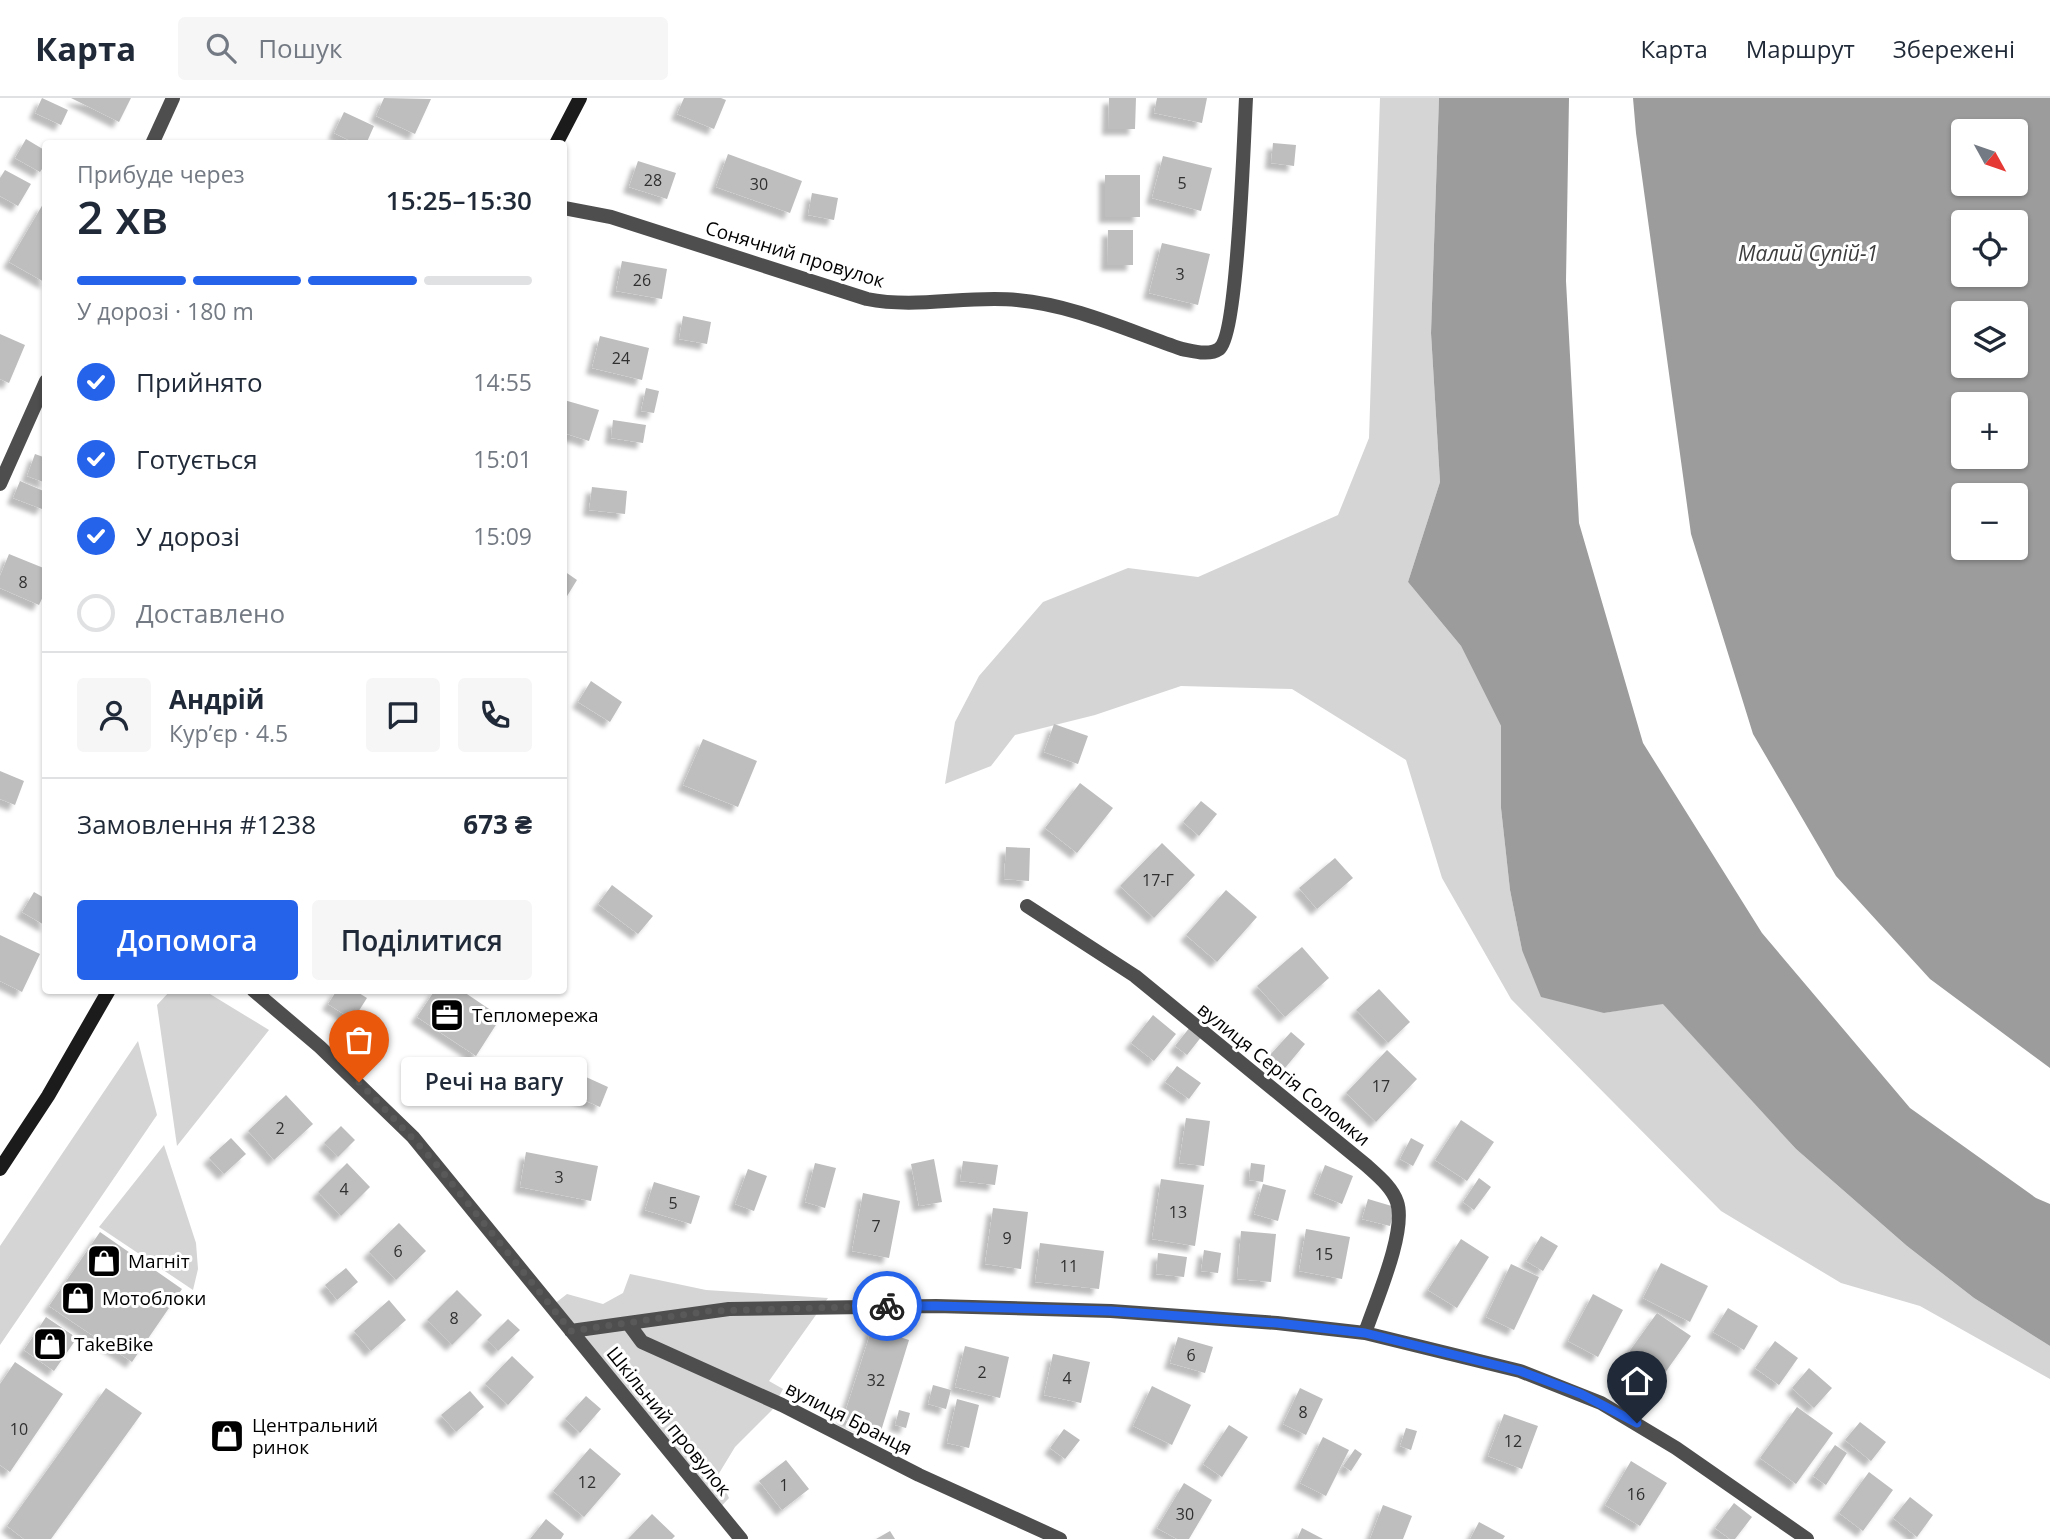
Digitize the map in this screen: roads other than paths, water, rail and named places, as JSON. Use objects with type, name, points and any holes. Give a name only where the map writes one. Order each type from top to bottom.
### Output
[{"type":"main road","points":[[558,140],[580,98]]},
{"type":"main road","points":[[0,1169],[48,1096],[108,994]]},
{"type":"street","points":[[154,140],[173,98]]},
{"type":"street","name":"Сонячний провулок","points":[[567,209],[611,217],[867,299],[902,304],[1002,299],[1041,303],[1182,349],[1207,353],[1221,347],[1229,326],[1246,98]]},
{"type":"street","points":[[0,484],[42,390]]},
{"type":"street","name":"вулиця Сергія Соломки","points":[[1027,906],[1135,976],[1357,1158],[1389,1188],[1398,1204],[1395,1240],[1365,1333]]},
{"type":"street","name":"Шкільний провулок","points":[[258,994],[320,1047],[412,1137],[741,1539]]},
{"type":"street","points":[[571,1331],[729,1309],[936,1306],[1111,1311],[1277,1323],[1365,1333],[1520,1371],[1601,1404],[1676,1448],[1807,1539]]},
{"type":"street","name":"вулиця Бранця","points":[[628,1323],[642,1342],[782,1405],[919,1475],[1060,1539]]},
{"type":"water","points":[[1439,98],[1569,98],[1566,281],[1579,523],[1643,743],[1762,933],[1910,1108],[2036,1198],[2050,1204],[2050,1346],[1974,1298],[1907,1246],[1796,1149],[1663,1004],[1604,1013],[1541,997],[1522,950],[1510,890],[1501,808],[1501,726],[1461,646],[1408,582],[1440,482],[1431,333]]},
{"type":"water","name":"Малий Супій-1","points":[[1633,98],[2050,98],[2050,1068],[1930,979],[1836,876],[1753,734],[1691,534]]},
{"type":"place","name":"Тепломережа","points":[[447,1015]]},
{"type":"place","name":"Речі на вагу","points":[[359,1082]]},
{"type":"place","name":"Магніт","points":[[104,1261]]},
{"type":"place","name":"Мотоблоки","points":[[78,1298]]},
{"type":"place","name":"TakeBike","points":[[50,1344]]},
{"type":"place","name":"Центральний ринок","points":[[227,1436]]}]
